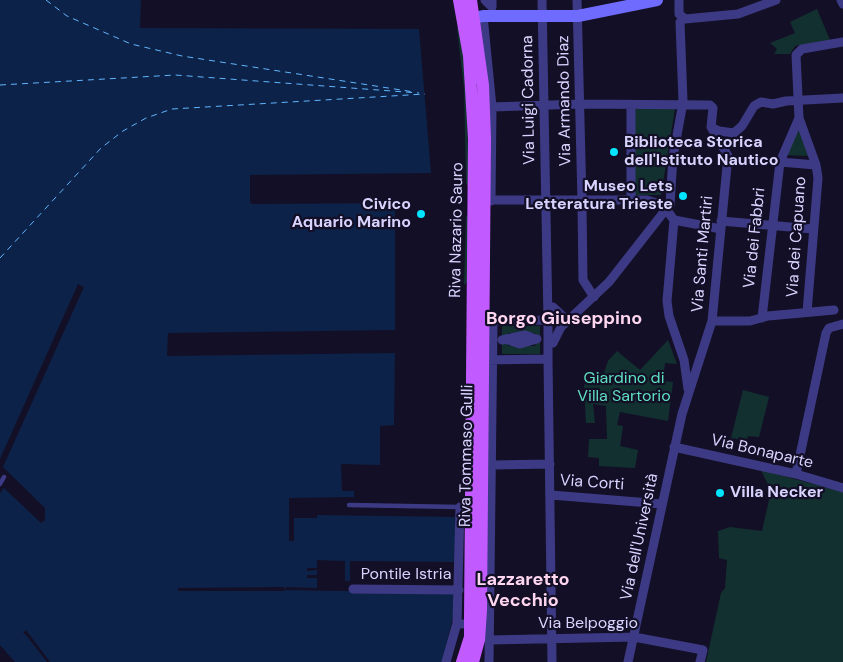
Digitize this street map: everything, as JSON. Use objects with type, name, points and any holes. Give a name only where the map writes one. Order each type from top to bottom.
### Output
[{"type":"main road","name":"Riva Nazario Sauro","points":[[459,0],[483,12]]},
{"type":"main road","name":"Riva Nazario Sauro","points":[[471,0],[483,12],[488,202],[483,321]]},
{"type":"main road","name":"Riva Nazario Sauro","points":[[483,12],[473,94],[483,321]]},
{"type":"main road","points":[[483,321],[488,360]]},
{"type":"main road","name":"Riva Tommaso Gulli","points":[[476,552],[463,507],[483,321]]},
{"type":"main road","name":"Riva Tommaso Gulli","points":[[476,552],[488,360]]},
{"type":"main road","points":[[462,662],[470,637],[476,552]]},
{"type":"main road","points":[[473,662],[480,626],[476,552]]},
{"type":"street","points":[[485,0],[483,12],[543,16],[578,16],[656,0]]},
{"type":"street","name":"Via Luigi Cadorna","points":[[542,0],[551,496],[552,662]]},
{"type":"street","name":"Via Armando Diaz","points":[[577,0],[581,104],[583,280],[594,296]]},
{"type":"street","points":[[670,205],[673,157],[682,104],[679,0]]},
{"type":"street","points":[[681,20],[738,14],[776,0]]},
{"type":"street","points":[[841,0],[843,4]]},
{"type":"street","name":"Riva Nazario Sauro","points":[[474,138],[479,150],[479,195],[480,198],[488,202],[492,107],[483,12]]},
{"type":"street","name":"Via dei Capuano","points":[[807,312],[818,175],[799,118],[795,60],[797,53],[802,50],[843,42]]},
{"type":"street","points":[[492,107],[581,104],[631,106],[682,104],[712,106],[711,127],[719,131],[734,133],[757,103],[773,104],[797,100],[843,98]]},
{"type":"street","points":[[631,106],[631,199]]},
{"type":"street","name":"Via dei Fabbri","points":[[762,318],[771,226],[780,162],[799,118]]},
{"type":"street","name":"Via Santi Martiri","points":[[688,393],[712,321],[729,162],[726,151],[711,127]]},
{"type":"street","points":[[780,162],[816,165]]},
{"type":"street","points":[[488,202],[582,203],[631,199],[658,202],[667,208],[674,220],[667,301],[680,347],[688,393]]},
{"type":"street","points":[[553,340],[564,324],[609,282],[664,213]]},
{"type":"street","points":[[674,220],[721,225],[813,229]]},
{"type":"street","points":[[552,307],[564,324]]},
{"type":"street","points":[[712,321],[735,323],[807,312],[834,310]]},
{"type":"street","points":[[483,321],[548,320]]},
{"type":"street","points":[[796,474],[826,333],[829,328],[843,324]]},
{"type":"street","points":[[505,340],[520,335],[538,340]]},
{"type":"street","points":[[488,360],[548,359]]},
{"type":"street","name":"Riva Tommaso Gulli","points":[[476,552],[492,465],[488,360]]},
{"type":"street","name":"Via dell'Università","points":[[628,662],[674,447],[688,393]]},
{"type":"street","name":"Via Bonaparte","points":[[674,447],[796,474],[843,488]]},
{"type":"street","points":[[492,465],[550,464]]},
{"type":"street","name":"Via Corti","points":[[551,496],[662,504]]},
{"type":"street","points":[[446,662],[462,624],[460,590],[476,552]]},
{"type":"street","points":[[476,552],[489,640],[489,662]]},
{"type":"street","name":"Pontile Istria","points":[[353,589],[460,590]]},
{"type":"street","name":"Via Belpoggio","points":[[489,640],[634,636],[703,650],[700,662]]},
{"type":"lane","points":[[0,484],[4,477]]},
{"type":"lane","points":[[349,505],[463,507]]},
{"type":"green space","points":[[817,9],[830,40],[795,46],[790,54],[774,54],[777,49],[770,43],[795,33],[790,22]]},
{"type":"green space","points":[[457,28],[460,28],[466,73],[469,186],[466,184],[464,88]]},
{"type":"green space","points":[[635,109],[675,109],[661,195],[635,195]]},
{"type":"green space","points":[[799,125],[808,156],[786,155]]},
{"type":"green space","points":[[466,216],[469,217],[468,281],[464,285]]},
{"type":"green space","points":[[502,326],[540,326],[540,338],[536,338],[535,333],[508,333],[507,338],[502,338]]},
{"type":"green space","name":"Giardino di Villa Sartorio","points":[[668,340],[677,364],[665,363],[663,381],[673,382],[668,421],[620,412],[617,425],[623,426],[620,446],[638,450],[635,468],[599,466],[599,458],[588,457],[589,439],[607,439],[606,406],[593,404],[595,423],[586,423],[584,386],[587,379],[595,377],[596,372],[604,373],[608,361],[617,351],[640,370]]},
{"type":"green space","points":[[536,341],[540,341],[540,354],[502,354],[502,342],[507,342],[508,346],[535,346]]},
{"type":"green space","points":[[743,390],[769,397],[759,437],[748,436],[747,439],[731,438]]},
{"type":"green space","points":[[761,470],[843,492],[843,662],[706,662],[721,593],[725,588],[727,560],[719,558],[718,531],[730,527],[762,531],[771,491]]},
{"type":"water","points":[[0,0],[141,0],[140,28],[419,29],[431,173],[250,175],[250,202],[252,204],[395,203],[395,330],[168,333],[167,356],[395,353],[394,425],[380,426],[380,465],[341,464],[342,491],[354,491],[354,497],[289,498],[289,541],[294,541],[294,518],[317,518],[317,515],[455,517],[455,562],[350,561],[350,581],[345,581],[345,561],[317,560],[317,568],[307,568],[307,571],[317,570],[317,575],[307,575],[307,578],[317,578],[317,588],[286,587],[285,590],[455,593],[455,609],[442,662],[50,662],[26,630],[23,633],[47,662],[15,662],[0,645],[0,493],[4,488],[41,523],[45,520],[45,508],[3,467],[84,287],[78,284],[0,459]]},
{"type":"pier","points":[[284,587],[285,591],[178,591],[178,588]]},
{"type":"ferry route","points":[[46,0],[67,16],[131,44],[182,56],[414,92]]},
{"type":"ferry route","points":[[0,85],[175,75],[419,93]]},
{"type":"ferry route","points":[[0,258],[101,148],[123,131],[146,118],[172,109],[425,94]]},
{"type":"place","name":"Biblioteca Storica dell'Istituto Nautico","points":[[614,152]]},
{"type":"place","name":"Museo Lets Letteratura Trieste","points":[[683,196]]},
{"type":"place","name":"Civico Aquario Marino","points":[[421,214]]},
{"type":"place","name":"Villa Necker","points":[[720,493]]},
{"type":"district","name":"Borgo Giuseppino","points":[[564,319]]},
{"type":"district","name":"Lazzaretto Vecchio","points":[[523,590]]}]
